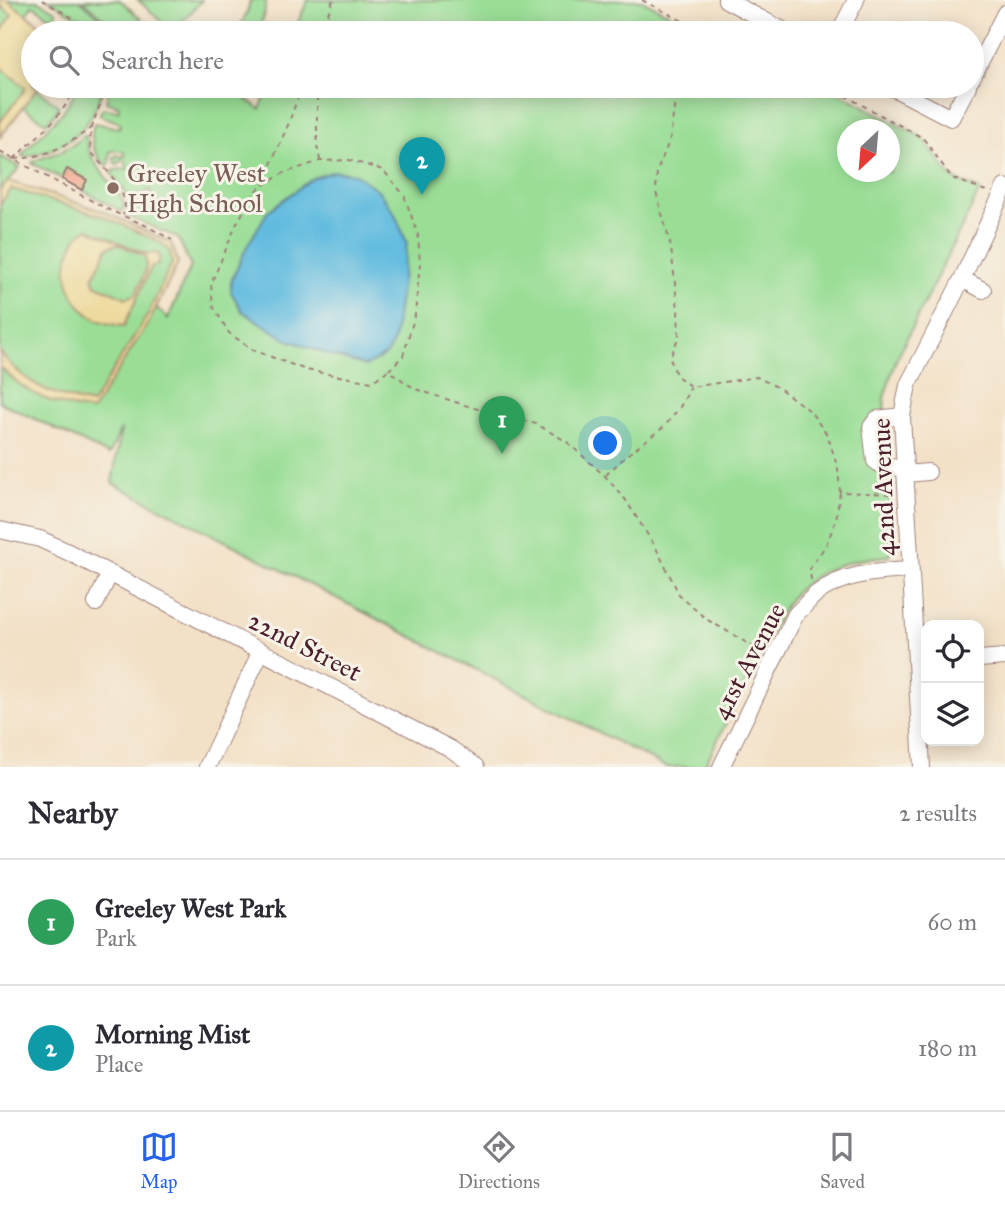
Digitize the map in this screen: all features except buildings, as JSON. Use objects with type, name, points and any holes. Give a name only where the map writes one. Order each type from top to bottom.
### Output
[{"type":"street","points":[[726,0],[765,21]]},
{"type":"street","points":[[845,21],[856,0]]},
{"type":"street","points":[[984,54],[1005,13]]},
{"type":"street","points":[[912,98],[951,118],[962,98]]},
{"type":"street","name":"42nd Avenue","points":[[921,654],[910,570],[902,416],[908,385],[1003,191]]},
{"type":"street","points":[[962,279],[983,290]]},
{"type":"street","points":[[902,416],[877,419],[871,427],[875,461],[885,468],[928,472]]},
{"type":"street","name":"22nd Street","points":[[0,530],[40,540],[70,553],[452,749],[475,767]]},
{"type":"street","name":"41st Avenue","points":[[721,767],[796,614],[816,594],[845,578],[868,573],[910,570]]},
{"type":"street","points":[[96,603],[109,575]]},
{"type":"street","points":[[208,767],[261,651]]},
{"type":"street","points":[[984,659],[1005,657]]},
{"type":"street","name":"42nd Avenue","points":[[922,683],[922,767]]},
{"type":"path","points":[[42,0],[78,21]]},
{"type":"path","points":[[325,21],[333,0]]},
{"type":"path","points":[[642,0],[681,21]]},
{"type":"path","points":[[13,159],[54,120],[69,98]]},
{"type":"path","points":[[102,98],[89,137],[92,153],[126,201],[123,216]]},
{"type":"path","points":[[261,186],[284,173],[320,161],[349,160],[383,170],[404,195],[418,235],[420,263],[415,315],[403,356],[372,382],[306,370],[253,350],[229,333],[213,306],[211,284],[237,223],[261,186],[298,98]]},
{"type":"path","points":[[317,98],[317,146],[320,161]]},
{"type":"path","points":[[675,98],[670,139],[657,171],[656,192],[671,247],[678,310],[679,336],[670,358],[676,375],[691,387],[757,377],[779,388],[810,411],[828,436],[838,469],[840,492],[836,520],[826,545],[810,568],[816,594]]},
{"type":"path","points":[[849,98],[923,138],[952,178],[981,190],[1003,191]]},
{"type":"path","points":[[13,159],[37,156],[64,146],[92,127]]},
{"type":"path","points":[[0,152],[172,240]]},
{"type":"path","points":[[388,370],[415,389],[536,424],[566,441],[605,476],[625,499],[656,548],[680,596],[706,619],[761,651]]},
{"type":"path","points":[[605,476],[665,426],[691,387]]},
{"type":"path","points":[[840,492],[907,494]]},
{"type":"green space","points":[[0,0],[37,0],[56,11],[56,14],[52,18],[33,5],[26,14],[35,21],[21,21],[21,98],[49,98],[59,106],[46,123],[23,107],[0,137]]},
{"type":"green space","points":[[49,0],[80,0],[104,21],[84,21]]},
{"type":"green space","points":[[83,0],[120,0],[144,21],[107,21]]},
{"type":"green space","points":[[138,0],[202,0],[183,21],[161,21]]},
{"type":"green space","points":[[250,0],[266,0],[261,21],[242,21]]},
{"type":"green space","points":[[308,0],[642,0],[683,21],[298,21]]},
{"type":"green space","points":[[71,98],[99,98],[94,112],[78,134],[50,150],[22,156],[24,152],[62,113]]},
{"type":"green space","points":[[107,98],[245,98],[260,109],[265,98],[849,98],[888,119],[837,119],[837,182],[900,182],[900,126],[923,138],[952,178],[980,190],[896,360],[884,398],[891,551],[888,556],[838,565],[816,576],[794,594],[780,615],[704,767],[666,767],[112,483],[121,429],[109,455],[0,402],[0,156],[20,167],[8,182],[105,212],[171,243],[178,263],[156,307],[168,319],[191,266],[178,238],[128,216],[130,204],[134,201],[143,213],[157,207],[150,190],[129,197],[112,174],[114,170],[127,169],[126,161],[115,163],[114,157],[125,156],[124,151],[110,151],[107,166],[95,152],[92,141],[94,123],[119,128],[121,123],[99,115],[103,108],[118,111],[119,106],[106,102]]},
{"type":"green space","points":[[85,135],[90,154],[124,203],[123,211],[82,190],[87,180],[67,170],[62,179],[32,163],[60,152]]},
{"type":"sand","points":[[0,0],[7,0],[35,21],[21,21],[21,84],[0,67],[0,34],[12,15],[0,5]]},
{"type":"sand","points":[[21,95],[21,98],[30,98],[0,137],[0,122]]},
{"type":"sand","points":[[8,181],[105,212],[171,243],[178,263],[149,322],[92,411],[53,402],[20,385],[0,367],[0,352],[19,372],[41,387],[92,404],[147,316],[172,263],[170,251],[160,242],[105,217],[12,189],[0,204],[0,191]]},
{"type":"sand","points":[[85,230],[147,254],[157,253],[160,257],[158,265],[152,266],[124,326],[98,320],[75,299],[68,279],[68,259],[76,240]],"holes":[[[118,244],[145,256],[145,271],[135,295],[126,298],[95,284],[93,278],[108,247]]]},
{"type":"water","points":[[335,171],[355,174],[378,190],[395,214],[407,243],[394,341],[386,355],[366,366],[286,339],[242,311],[231,292],[231,282],[246,248],[268,211],[313,178]]},
{"type":"place","name":"Greeley West High School","points":[[113,188]]},
{"type":"place","name":"Morning Mist","points":[[422,195]]},
{"type":"place","name":"Greeley West Park","points":[[502,454]]}]
